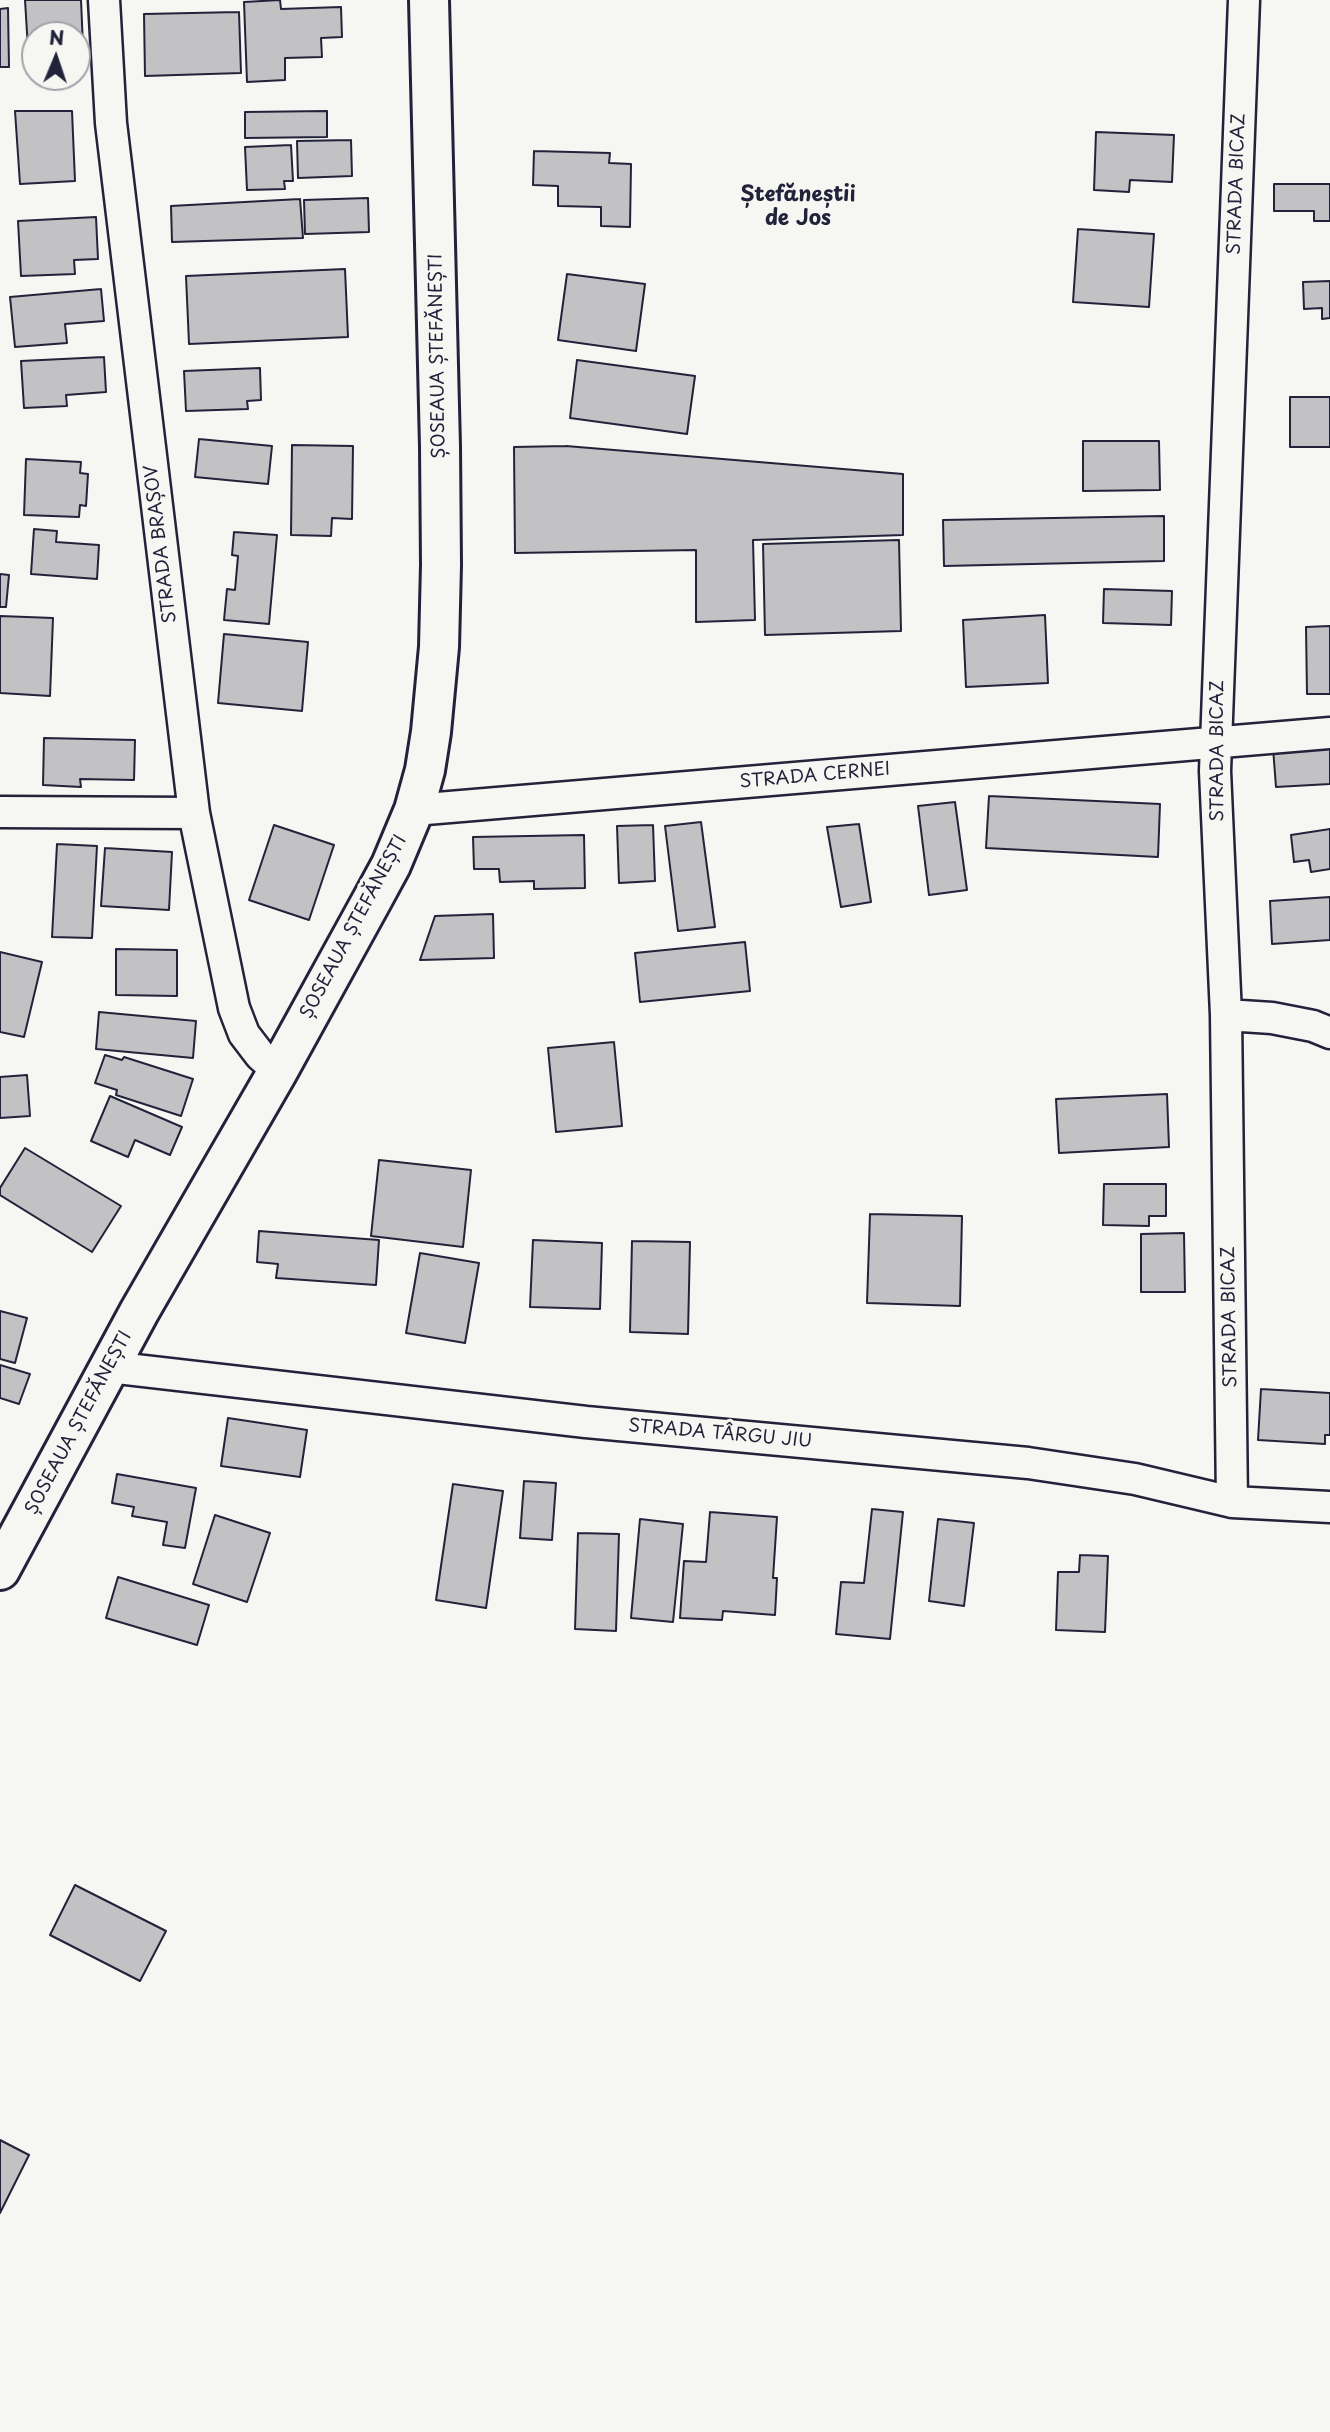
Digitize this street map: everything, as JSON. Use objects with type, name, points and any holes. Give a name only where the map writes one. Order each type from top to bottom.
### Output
[{"type":"main road","name":"ȘOSEAUA ȘTEFĂNEȘTI","points":[[0,1570],[169,1258],[278,1071],[391,865],[414,810],[425,770],[439,648],[441,565],[429,0]]},
{"type":"street","name":"STRADA BRAȘOV","points":[[104,0],[111,123],[194,813],[234,1008],[244,1034],[260,1055],[278,1071]]},
{"type":"street","name":"STRADA BICAZ","points":[[1232,1502],[1226,1015],[1216,742],[1244,0]]},
{"type":"street","name":"STRADA CERNEI","points":[[414,810],[1330,733]]},
{"type":"street","points":[[0,812],[194,813]]},
{"type":"street","points":[[1226,1015],[1272,1018],[1313,1026],[1330,1033]]},
{"type":"street","name":"STRADA TÂRGU JIU","points":[[109,1367],[586,1422],[1028,1463],[1135,1479],[1232,1502],[1330,1507]]},
{"type":"building","points":[[25,0],[81,0],[82,21],[26,21]]},
{"type":"building","points":[[280,0],[281,9],[341,7],[342,37],[321,38],[322,57],[285,58],[285,80],[247,82],[244,2]]},
{"type":"building","points":[[8,8],[9,67],[0,67],[0,9]]},
{"type":"building","points":[[239,12],[241,73],[145,76],[144,14]]},
{"type":"building","points":[[15,111],[72,111],[75,181],[20,184]]},
{"type":"building","points":[[327,111],[327,137],[245,138],[245,112]]},
{"type":"building","points":[[1096,132],[1174,135],[1172,182],[1130,180],[1129,192],[1094,190]]},
{"type":"building","points":[[351,140],[352,176],[298,178],[297,141]]},
{"type":"building","points":[[291,145],[293,181],[284,181],[285,189],[247,190],[245,147]]},
{"type":"building","points":[[534,151],[610,153],[609,163],[631,164],[630,227],[601,226],[601,207],[558,206],[558,186],[533,185]]},
{"type":"building","points":[[1274,184],[1330,184],[1330,221],[1314,221],[1314,211],[1274,211]]},
{"type":"building","points":[[368,198],[369,232],[305,234],[304,200]]},
{"type":"building","points":[[300,199],[303,238],[172,242],[171,206]]},
{"type":"building","points":[[96,217],[98,259],[74,260],[75,274],[21,276],[18,221]]},
{"type":"building","points":[[1078,229],[1154,234],[1149,307],[1073,302]]},
{"type":"building","points":[[345,269],[348,337],[189,344],[186,276]]},
{"type":"building","points":[[567,274],[645,284],[636,351],[558,340]]},
{"type":"building","points":[[1330,281],[1330,318],[1322,319],[1322,308],[1304,309],[1303,282]]},
{"type":"building","points":[[101,289],[104,321],[65,324],[67,343],[15,347],[10,297]]},
{"type":"building","points":[[104,357],[106,392],[66,395],[67,406],[24,408],[21,361]]},
{"type":"building","points":[[577,360],[695,376],[687,434],[570,418]]},
{"type":"building","points":[[260,368],[261,400],[247,401],[248,409],[186,411],[184,371]]},
{"type":"building","points":[[1290,397],[1330,397],[1330,447],[1290,447]]},
{"type":"building","points":[[199,439],[272,446],[268,484],[195,477]]},
{"type":"building","points":[[1083,441],[1159,441],[1160,490],[1083,491]]},
{"type":"building","points":[[292,445],[353,446],[352,519],[332,518],[331,536],[291,535]]},
{"type":"building","points":[[566,446],[903,474],[903,535],[753,540],[755,620],[696,622],[696,550],[515,553],[514,447]]},
{"type":"building","points":[[26,459],[81,462],[80,473],[88,474],[86,506],[80,505],[79,517],[24,515]]},
{"type":"building","points":[[1164,516],[1164,561],[944,566],[943,520]]},
{"type":"building","points":[[34,529],[57,531],[56,542],[99,545],[97,579],[31,574]]},
{"type":"building","points":[[234,532],[277,535],[269,624],[224,620],[227,589],[235,590],[238,556],[232,555]]},
{"type":"building","points":[[899,540],[901,631],[765,635],[763,544]]},
{"type":"building","points":[[0,574],[9,575],[6,607],[0,607]]},
{"type":"building","points":[[1104,589],[1172,591],[1171,625],[1103,623]]},
{"type":"building","points":[[1045,615],[1048,683],[966,687],[963,620]]},
{"type":"building","points":[[0,616],[53,618],[50,696],[0,693]]},
{"type":"building","points":[[1330,626],[1330,694],[1307,694],[1306,627]]},
{"type":"building","points":[[224,634],[308,642],[302,711],[218,703]]},
{"type":"building","points":[[44,738],[135,740],[134,780],[80,779],[81,787],[43,785]]},
{"type":"building","points":[[1330,745],[1330,784],[1276,787],[1273,748]]},
{"type":"building","points":[[989,796],[1160,804],[1158,857],[986,848]]},
{"type":"building","points":[[955,802],[967,890],[929,895],[918,806]]},
{"type":"building","points":[[701,822],[715,927],[678,931],[665,826]]},
{"type":"building","points":[[859,824],[871,902],[841,907],[827,827]]},
{"type":"building","points":[[274,825],[334,845],[309,920],[249,900]]},
{"type":"building","points":[[653,825],[655,881],[619,883],[617,826]]},
{"type":"building","points":[[1330,829],[1330,869],[1311,872],[1309,860],[1294,862],[1291,835]]},
{"type":"building","points":[[584,835],[585,888],[534,889],[534,881],[500,882],[499,869],[474,869],[473,837]]},
{"type":"building","points":[[57,844],[97,846],[92,938],[52,937]]},
{"type":"building","points":[[105,848],[172,852],[169,910],[101,906]]},
{"type":"building","points":[[1330,897],[1330,940],[1272,944],[1270,901]]},
{"type":"building","points":[[493,914],[494,958],[420,960],[435,916]]},
{"type":"building","points":[[745,942],[750,991],[640,1002],[635,953]]},
{"type":"building","points":[[116,949],[177,950],[177,996],[116,995]]},
{"type":"building","points":[[0,952],[42,962],[24,1037],[0,1032]]},
{"type":"building","points":[[99,1012],[196,1021],[193,1058],[96,1049]]},
{"type":"building","points":[[614,1042],[622,1126],[556,1132],[548,1048]]},
{"type":"building","points":[[105,1055],[122,1060],[124,1057],[193,1079],[181,1116],[116,1095],[117,1090],[95,1083]]},
{"type":"building","points":[[27,1075],[30,1116],[0,1118],[0,1077]]},
{"type":"building","points":[[1167,1094],[1169,1147],[1059,1153],[1056,1099]]},
{"type":"building","points":[[110,1096],[182,1127],[170,1155],[135,1140],[128,1157],[91,1141]]},
{"type":"building","points":[[25,1148],[121,1206],[92,1252],[0,1195],[0,1188]]},
{"type":"building","points":[[379,1160],[471,1170],[463,1247],[371,1236]]},
{"type":"building","points":[[1104,1184],[1166,1184],[1166,1216],[1149,1216],[1149,1226],[1103,1225]]},
{"type":"building","points":[[870,1214],[962,1216],[960,1306],[867,1303]]},
{"type":"building","points":[[259,1231],[379,1240],[376,1285],[276,1278],[278,1264],[257,1262]]},
{"type":"building","points":[[1184,1233],[1185,1292],[1141,1292],[1141,1234]]},
{"type":"building","points":[[533,1240],[602,1243],[600,1309],[530,1307]]},
{"type":"building","points":[[632,1241],[690,1242],[688,1334],[630,1332]]},
{"type":"building","points":[[420,1253],[479,1263],[465,1343],[406,1333]]},
{"type":"building","points":[[0,1311],[27,1318],[15,1363],[0,1359]]},
{"type":"building","points":[[0,1365],[30,1374],[19,1404],[0,1398]]},
{"type":"building","points":[[1261,1389],[1330,1393],[1330,1435],[1325,1435],[1325,1444],[1258,1440]]},
{"type":"building","points":[[228,1418],[307,1430],[300,1477],[221,1466]]},
{"type":"building","points":[[117,1474],[196,1488],[185,1548],[163,1545],[167,1522],[132,1516],[134,1507],[112,1503]]},
{"type":"building","points":[[524,1481],[556,1483],[552,1540],[520,1538]]},
{"type":"building","points":[[453,1484],[503,1491],[486,1608],[436,1600]]},
{"type":"building","points":[[872,1509],[903,1512],[890,1639],[836,1634],[841,1582],[864,1583]]},
{"type":"building","points":[[710,1512],[777,1517],[773,1578],[777,1578],[775,1615],[723,1611],[722,1620],[680,1618],[684,1561],[706,1562]]},
{"type":"building","points":[[215,1515],[270,1533],[247,1602],[193,1584]]},
{"type":"building","points":[[640,1519],[683,1524],[673,1622],[631,1618]]},
{"type":"building","points":[[938,1519],[974,1523],[964,1606],[929,1601]]},
{"type":"building","points":[[578,1533],[619,1534],[616,1631],[575,1629]]},
{"type":"building","points":[[1080,1555],[1108,1556],[1105,1632],[1056,1630],[1058,1572],[1079,1572]]},
{"type":"building","points":[[118,1577],[209,1605],[197,1645],[106,1618]]},
{"type":"building","points":[[75,1885],[166,1931],[140,1981],[50,1935]]},
{"type":"building","points":[[0,2140],[29,2155],[0,2213]]},
{"type":"district","name":"Ștefăneștii de Jos","points":[[798,207]]}]
